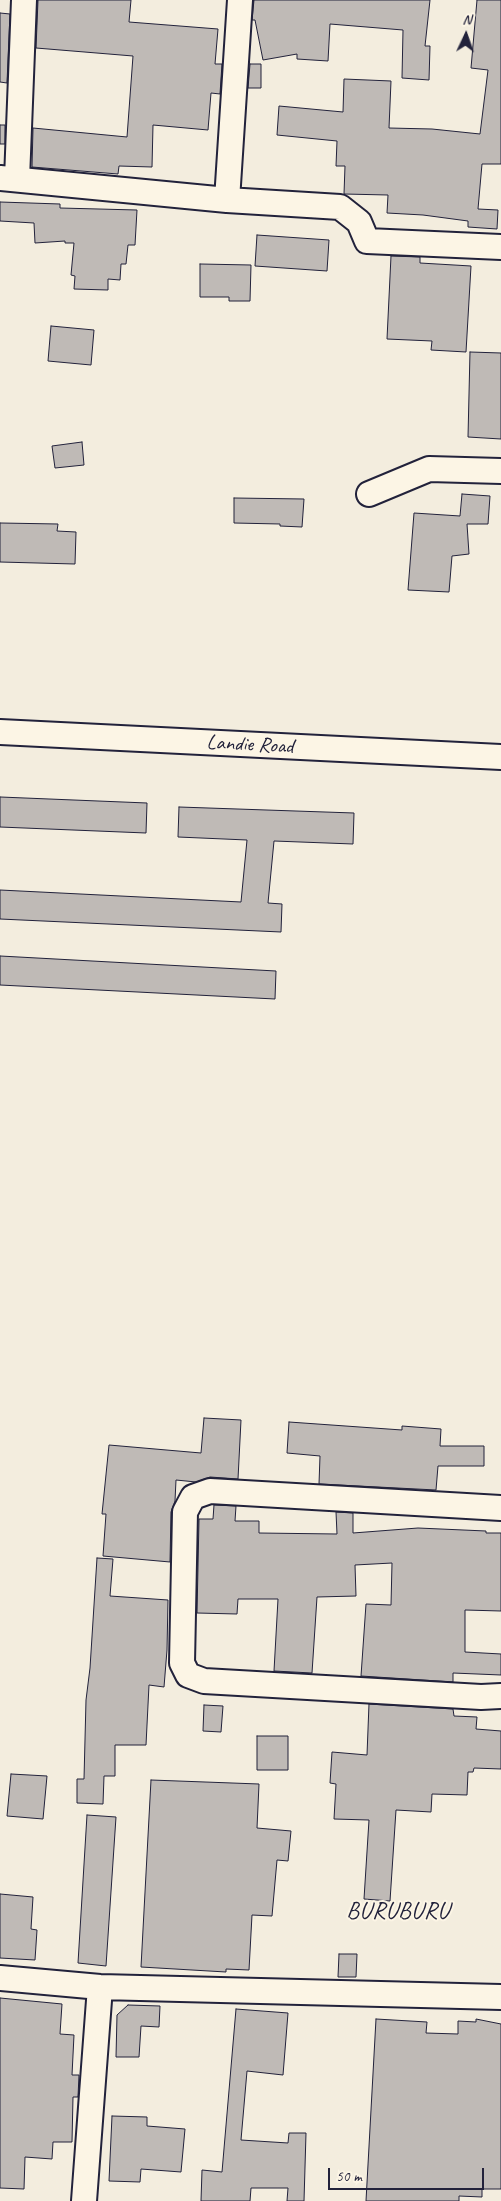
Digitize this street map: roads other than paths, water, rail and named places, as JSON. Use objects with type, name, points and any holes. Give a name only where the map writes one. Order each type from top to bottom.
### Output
[{"type":"street","points":[[24,0],[9,178],[227,200],[340,207],[359,222],[367,241],[501,247]]},
{"type":"street","points":[[227,200],[240,0]]},
{"type":"street","points":[[369,494],[428,469],[501,471]]},
{"type":"street","name":"Landie Road","points":[[0,732],[501,757]]},
{"type":"street","points":[[501,1508],[210,1491],[193,1497],[186,1512],[182,1663],[188,1675],[204,1681],[481,1697],[501,1696]]},
{"type":"street","points":[[0,1978],[100,1987],[501,1997]]},
{"type":"street","points":[[84,2201],[100,1987]]},
{"type":"district","name":"BURUBURU","points":[[398,1912]]}]
